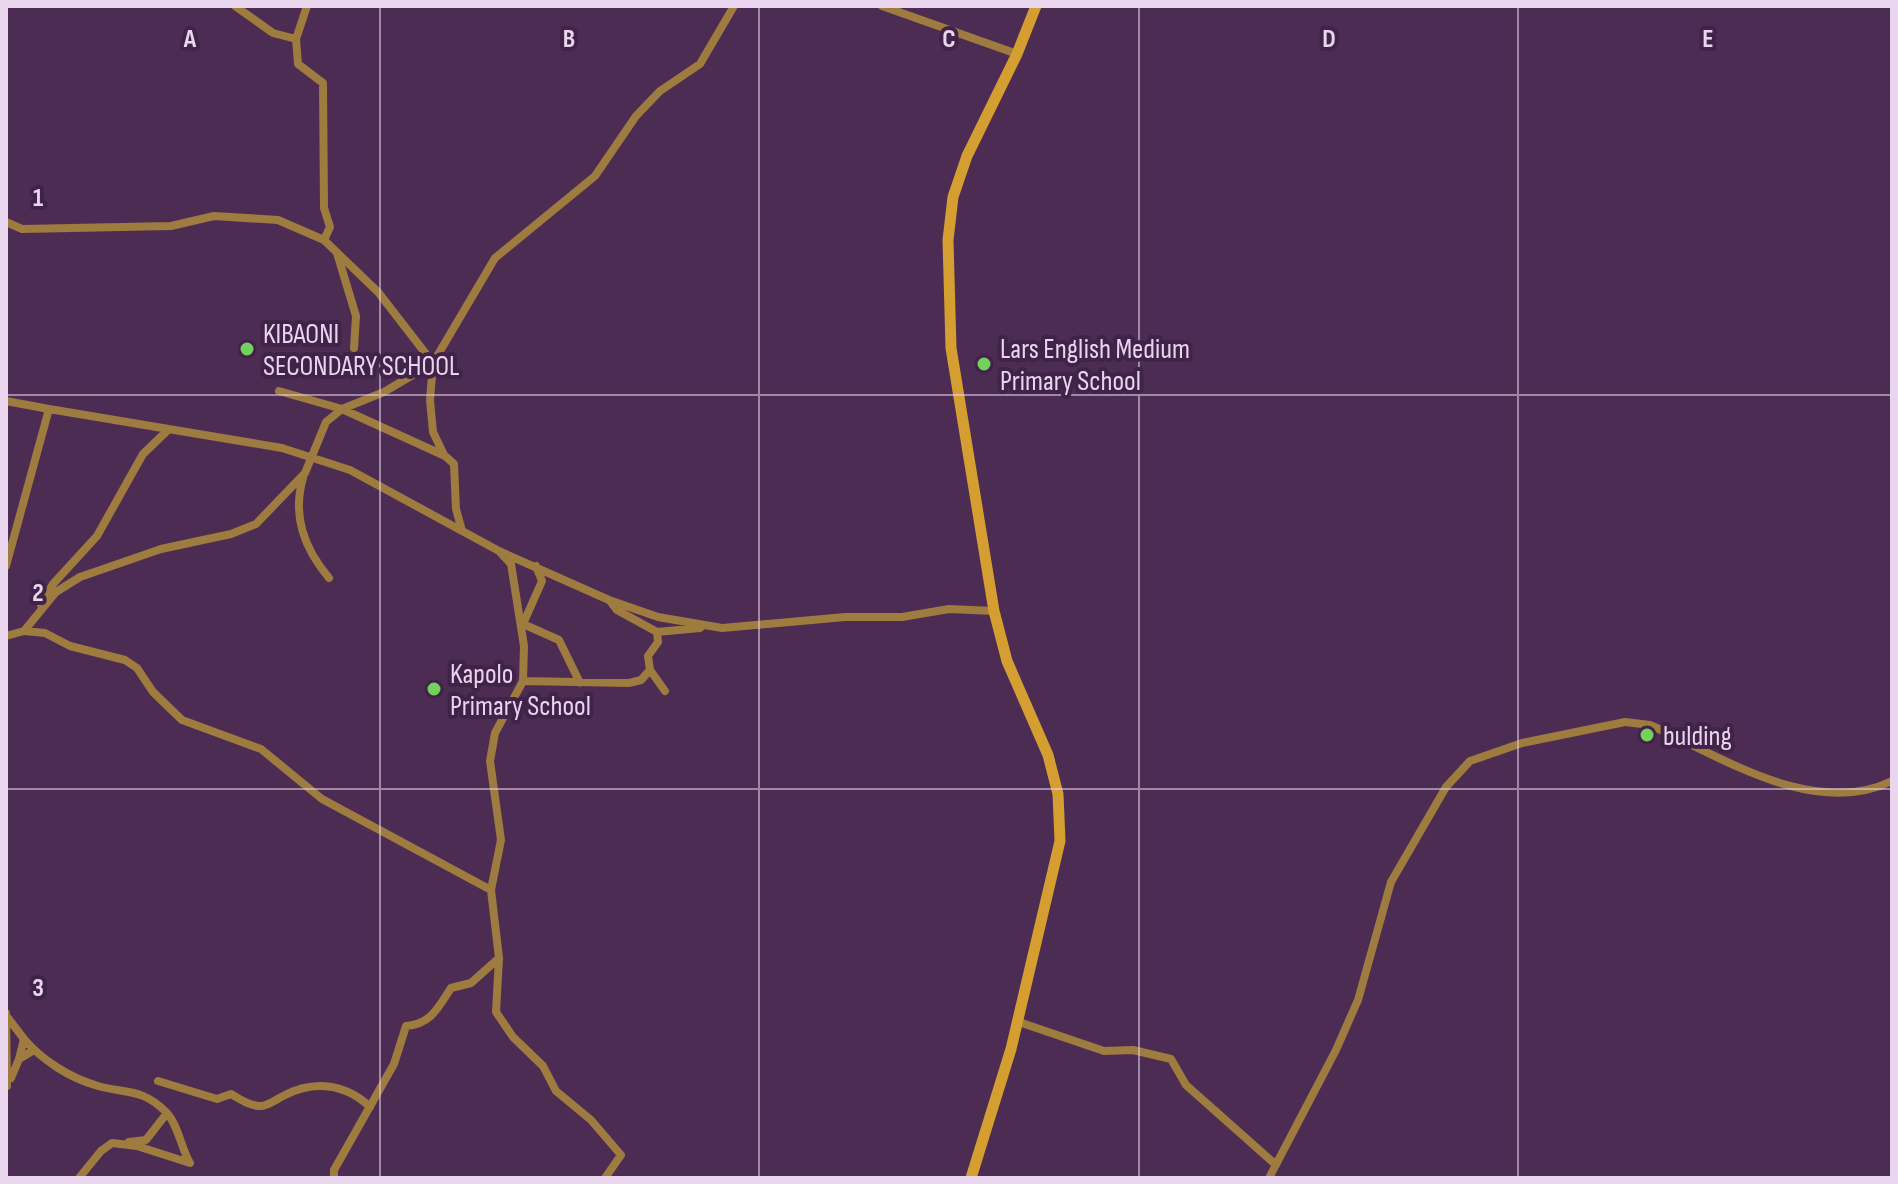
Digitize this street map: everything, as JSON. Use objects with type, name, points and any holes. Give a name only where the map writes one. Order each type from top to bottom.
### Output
[{"type":"main road","points":[[971,1178],[1016,1021],[1060,841],[1058,794],[1048,755],[1007,661],[994,611],[951,348],[948,240],[953,197],[967,156],[1017,54],[1036,6]]},
{"type":"street","points":[[235,6],[273,33],[296,39]]},
{"type":"street","points":[[307,6],[296,39],[298,64],[323,83],[324,208],[330,227],[324,240]]},
{"type":"street","points":[[444,455],[433,432],[430,400],[433,363],[495,258],[595,176],[644,107],[660,91],[700,64],[734,6]]},
{"type":"street","points":[[882,6],[1017,54]]},
{"type":"street","points":[[6,222],[22,229],[171,226],[214,216],[278,220],[324,240],[378,292],[433,363]]},
{"type":"street","points":[[337,253],[356,316],[354,348]]},
{"type":"street","points":[[329,578],[315,562],[299,525],[298,496],[326,422],[342,409],[384,392],[433,363]]},
{"type":"street","points":[[279,391],[342,409],[444,455],[454,464],[456,509],[461,527]]},
{"type":"street","points":[[6,401],[282,448],[350,470],[461,527],[499,551],[609,600],[658,617],[722,628]]},
{"type":"street","points":[[6,566],[49,409]]},
{"type":"street","points":[[37,613],[53,584],[97,536],[143,454],[168,430]]},
{"type":"street","points":[[24,631],[56,592],[80,577],[161,549],[231,534],[256,524],[305,473]]},
{"type":"street","points":[[499,551],[511,564],[523,624],[523,681],[495,733],[490,761],[501,840],[491,890],[499,958],[496,1012],[513,1037],[543,1066],[556,1091],[591,1120],[621,1155],[605,1178]]},
{"type":"street","points":[[523,624],[542,581],[536,566]]},
{"type":"street","points":[[539,589],[557,575]]},
{"type":"street","points":[[609,600],[617,610],[657,632],[845,617],[902,617],[949,609],[994,611]]},
{"type":"street","points":[[523,624],[551,633],[559,640],[580,683]]},
{"type":"street","points":[[6,636],[24,631],[45,633],[70,646],[125,660],[137,668],[153,692],[182,720],[261,749],[322,799],[491,890]]},
{"type":"street","points":[[657,632],[658,642],[648,656],[650,670],[665,691]]},
{"type":"street","points":[[523,681],[629,683],[641,680],[650,670]]},
{"type":"street","points":[[1269,1178],[1336,1050],[1358,1000],[1391,882],[1446,787],[1470,761],[1571,730],[1625,722],[1650,725],[1789,787],[1830,795],[1869,792],[1892,781]]},
{"type":"street","points":[[334,1178],[334,1170],[394,1064],[406,1026],[422,1025],[433,1016],[451,988],[471,983],[499,958]]},
{"type":"street","points":[[7,1015],[34,1050],[75,1077],[113,1089],[138,1091],[167,1113],[190,1163],[124,1143]]},
{"type":"street","points":[[7,1015],[7,1088]]},
{"type":"street","points":[[1016,1021],[1104,1051],[1133,1050],[1171,1059],[1186,1085],[1276,1165]]},
{"type":"street","points":[[7,1088],[24,1039]]},
{"type":"street","points":[[19,1059],[34,1050]]},
{"type":"street","points":[[158,1081],[217,1099],[231,1094],[251,1105],[264,1107],[306,1087],[328,1085],[362,1098],[370,1107]]},
{"type":"street","points":[[79,1178],[101,1151],[112,1143],[146,1140],[167,1113]]},
{"type":"place","name":"KIBAONI SECONDARY SCHOOL","points":[[247,349]]},
{"type":"place","name":"Lars English Medium Primary School","points":[[984,364]]},
{"type":"place","name":"Kapolo Primary School","points":[[434,689]]},
{"type":"place","name":"bulding","points":[[1647,735]]}]
